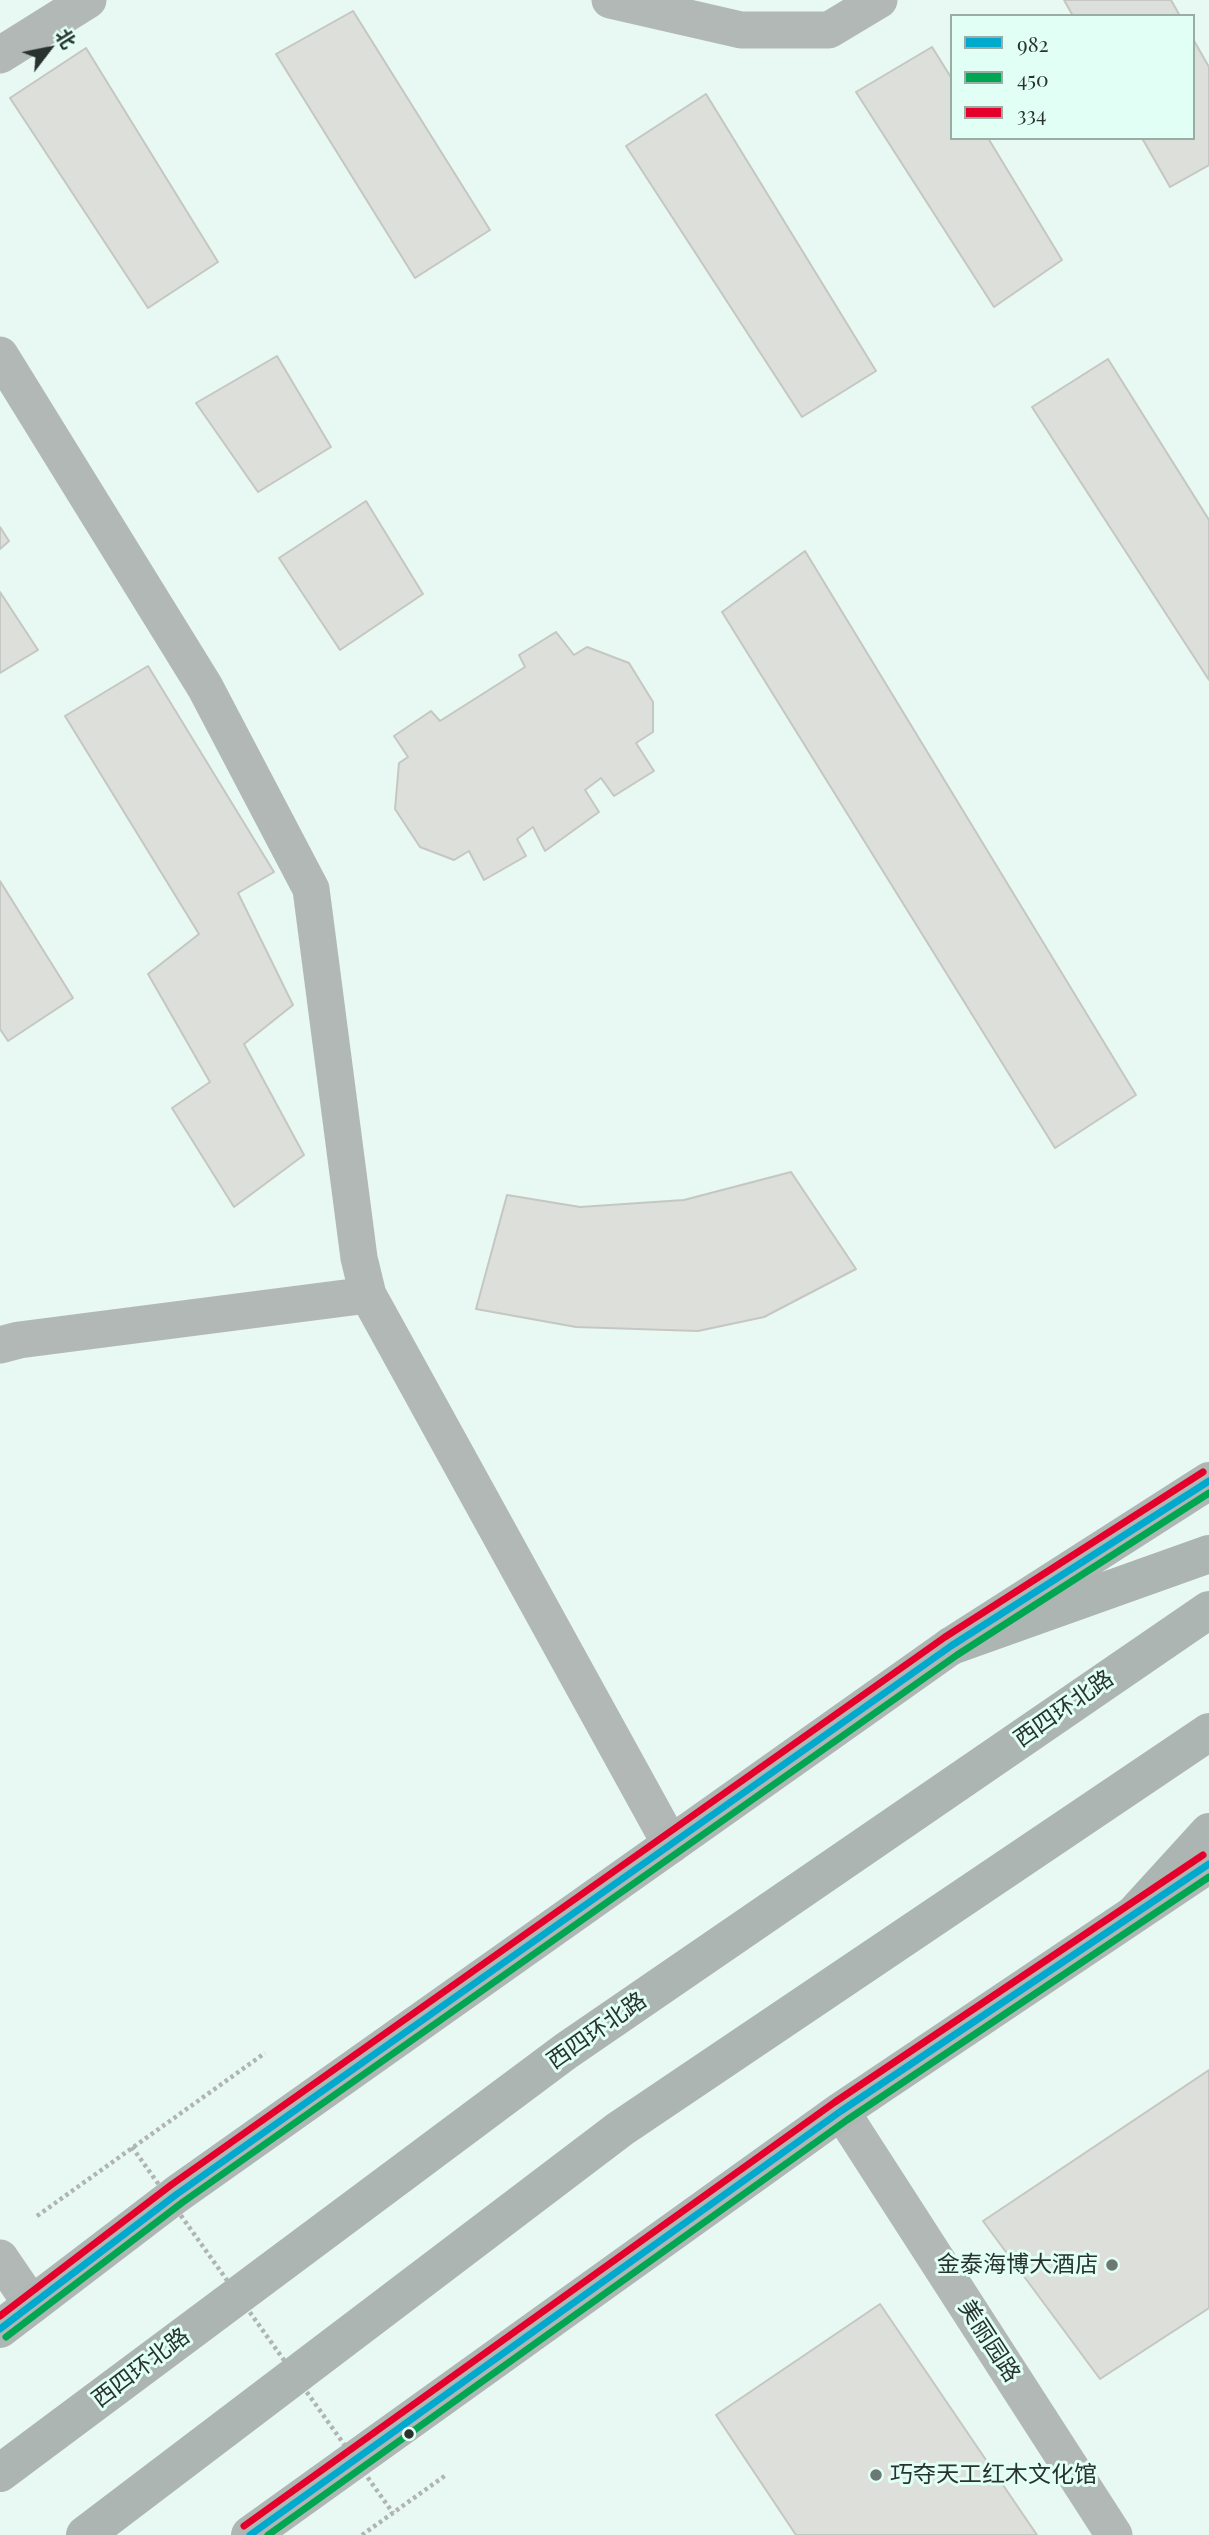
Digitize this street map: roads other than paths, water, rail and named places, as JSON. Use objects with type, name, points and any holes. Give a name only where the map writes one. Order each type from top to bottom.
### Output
[{"type":"highway","points":[[951,1646],[1209,1554]]},
{"type":"highway","name":"西四环北路","points":[[0,2473],[566,2051],[1209,1609]]},
{"type":"highway","points":[[85,2535],[620,2129],[1209,1732]]},
{"type":"highway","points":[[1136,1912],[1209,1832]]},
{"type":"street","points":[[0,55],[88,0]]},
{"type":"street","points":[[610,0],[741,30],[829,30],[879,0]]},
{"type":"street","points":[[0,355],[205,687],[311,889],[359,1258],[368,1295],[671,1845]]},
{"type":"street","points":[[0,1345],[19,1340],[368,1295]]},
{"type":"street","points":[[0,2329],[177,2194],[951,1646],[1209,1481]]},
{"type":"street","points":[[250,2535],[841,2111],[1209,1864]]},
{"type":"street","name":"美丽园路","points":[[841,2111],[1114,2535]]},
{"type":"street","points":[[0,2258],[32,2305]]},
{"type":"place","name":"金泰海博大酒店","points":[[1112,2265]]},
{"type":"place","name":"巧夺天工红木文化馆","points":[[876,2475]]}]
